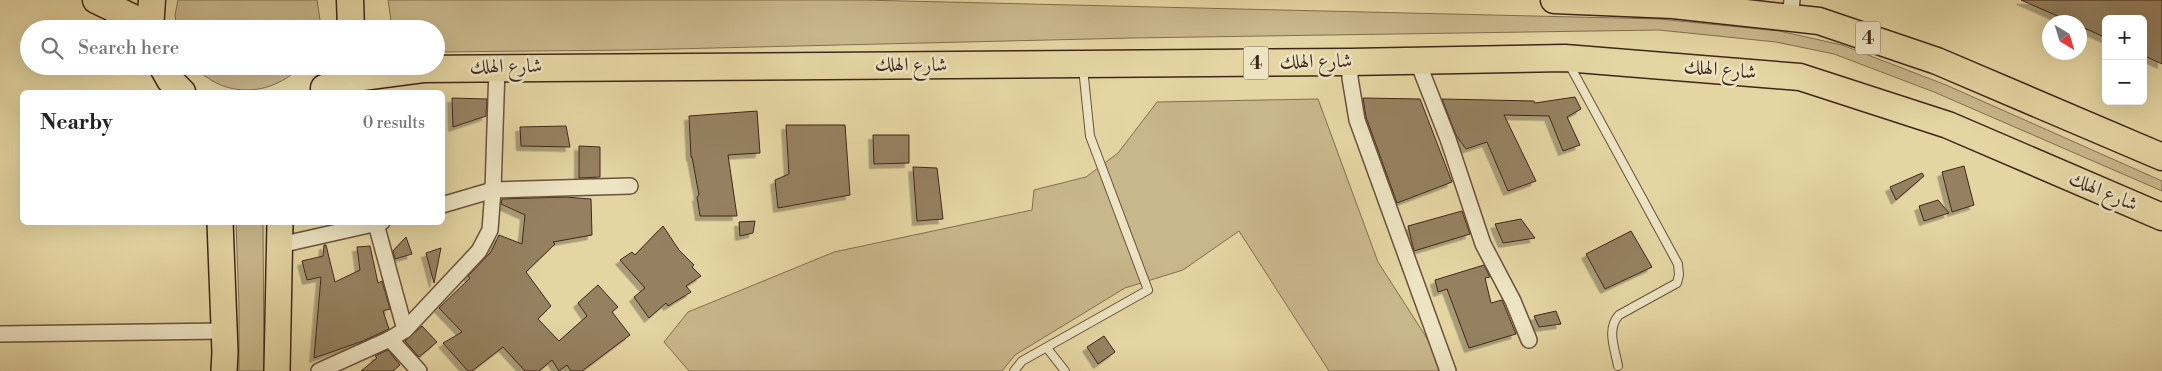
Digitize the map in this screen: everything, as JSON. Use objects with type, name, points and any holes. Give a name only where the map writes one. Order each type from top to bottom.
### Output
[{"type":"highway","points":[[96,0],[135,20]]},
{"type":"highway","points":[[151,20],[152,0]]},
{"type":"highway","points":[[350,0],[350,20]]},
{"type":"highway","name":"4","points":[[1554,0],[1791,9],[1819,21],[1937,61],[2162,157]]},
{"type":"highway","name":"شارع الهلك","points":[[445,68],[1350,62],[1565,58],[1800,77],[1948,126],[2162,217]]},
{"type":"highway","points":[[167,75],[180,90]]},
{"type":"highway","points":[[322,90],[333,75]]},
{"type":"highway","name":"شارع الهلك","points":[[322,90],[362,77],[377,75]]},
{"type":"main road","points":[[220,225],[224,371]]},
{"type":"main road","points":[[277,371],[280,234]]},
{"type":"street","points":[[1417,60],[1448,139],[1483,244],[1513,302],[1529,340]]},
{"type":"street","points":[[1350,62],[1350,78],[1357,120],[1448,371]]},
{"type":"street","points":[[319,371],[390,339],[405,330],[479,251],[490,230],[497,67]]},
{"type":"street","points":[[445,204],[493,190],[630,186]]},
{"type":"street","points":[[280,234],[361,225]]},
{"type":"street","points":[[379,225],[405,330]]},
{"type":"street","points":[[0,334],[224,331]]},
{"type":"street","points":[[390,339],[419,371]]},
{"type":"lane","points":[[1565,58],[1678,264],[1679,275],[1677,283],[1619,315],[1614,320],[1611,331],[1618,366]]},
{"type":"lane","points":[[1014,371],[1022,361],[1148,290],[1090,136],[1083,64]]},
{"type":"lane","points":[[1047,348],[1065,371]]},
{"type":"shaded area","points":[[178,0],[317,0],[320,20],[176,20]]},
{"type":"shaded area","points":[[388,0],[862,0],[1659,19],[1779,31],[1842,45],[1946,85],[2162,181],[2162,191],[1934,92],[1834,54],[1776,42],[1659,30],[1132,38],[631,50],[445,52],[445,20],[391,20]]},
{"type":"shaded area","points":[[204,75],[290,75],[276,84],[248,90],[233,89]]},
{"type":"shaded area","points":[[1318,99],[1378,262],[1448,371],[1329,371],[1239,231],[1183,270],[1125,288],[1015,355],[1002,371],[689,371],[664,342],[688,312],[834,252],[1032,210],[1034,190],[1086,177],[1118,153],[1157,102]]},
{"type":"shaded area","points":[[236,225],[263,225],[264,371],[239,371]]},
{"type":"building","points":[[2021,0],[2162,0],[2162,64],[2147,57],[2147,15],[2102,15],[2102,36],[2087,29],[2087,15],[2055,15]]},
{"type":"building","points":[[1575,97],[1581,109],[1567,117],[1580,145],[1563,151],[1549,116],[1504,115],[1536,181],[1508,191],[1487,142],[1466,149],[1456,135],[1442,99],[1534,101],[1535,103]]},
{"type":"building","points":[[452,98],[487,99],[486,116],[453,127]]},
{"type":"building","points":[[1363,98],[1420,99],[1452,182],[1397,203],[1366,117]]},
{"type":"building","points":[[757,111],[760,153],[728,155],[737,216],[700,216],[697,197],[699,195],[691,157],[689,116]]},
{"type":"building","points":[[786,125],[845,125],[850,195],[778,208],[775,180],[789,174]]},
{"type":"building","points":[[566,126],[570,147],[521,146],[520,127]]},
{"type":"building","points":[[873,135],[909,135],[909,163],[874,164]]},
{"type":"building","points":[[579,146],[600,147],[600,177],[579,178]]},
{"type":"building","points":[[1964,166],[1974,205],[1952,212],[1942,172]]},
{"type":"building","points":[[913,167],[937,168],[943,219],[917,221]]},
{"type":"building","points":[[1922,173],[1924,176],[1896,200],[1890,187]]},
{"type":"building","points":[[565,197],[591,199],[592,235],[553,242],[555,244],[526,272],[551,306],[538,319],[559,341],[587,316],[578,303],[598,285],[618,307],[612,312],[630,335],[582,371],[571,371],[567,365],[559,371],[552,360],[539,371],[525,371],[503,347],[472,371],[468,371],[443,343],[462,332],[439,308],[470,278],[468,276],[491,252],[499,235],[522,244],[525,215],[501,204],[502,199]]},
{"type":"building","points":[[1938,200],[1949,213],[1924,221],[1919,206]]},
{"type":"building","points":[[1462,211],[1470,234],[1414,251],[1408,226]]},
{"type":"building","points":[[1521,219],[1535,238],[1503,243],[1495,224]]},
{"type":"building","points":[[755,221],[753,233],[740,236],[739,222]]},
{"type":"building","points":[[663,226],[679,250],[694,265],[692,267],[701,276],[686,286],[691,292],[668,306],[666,303],[649,318],[634,297],[645,288],[620,260],[632,252],[635,255]]},
{"type":"building","points":[[1631,231],[1652,267],[1605,289],[1586,254]]},
{"type":"building","points":[[406,237],[412,254],[395,259],[393,251]]},
{"type":"building","points":[[324,245],[326,245],[335,282],[360,270],[357,247],[370,246],[378,283],[382,281],[390,309],[383,311],[389,329],[363,341],[314,358],[321,277],[307,280],[302,261],[323,256]]},
{"type":"building","points":[[441,248],[434,283],[426,253]]},
{"type":"building","points":[[1484,265],[1490,277],[1485,278],[1491,303],[1502,300],[1516,334],[1469,348],[1447,289],[1438,292],[1435,280]]},
{"type":"building","points":[[1556,311],[1561,324],[1539,327],[1534,316]]},
{"type":"building","points":[[422,326],[437,342],[419,357],[405,341]]},
{"type":"building","points":[[1104,336],[1115,352],[1098,364],[1087,347]]},
{"type":"building","points":[[388,350],[400,365],[393,371],[361,371],[377,358],[375,356]]}]
